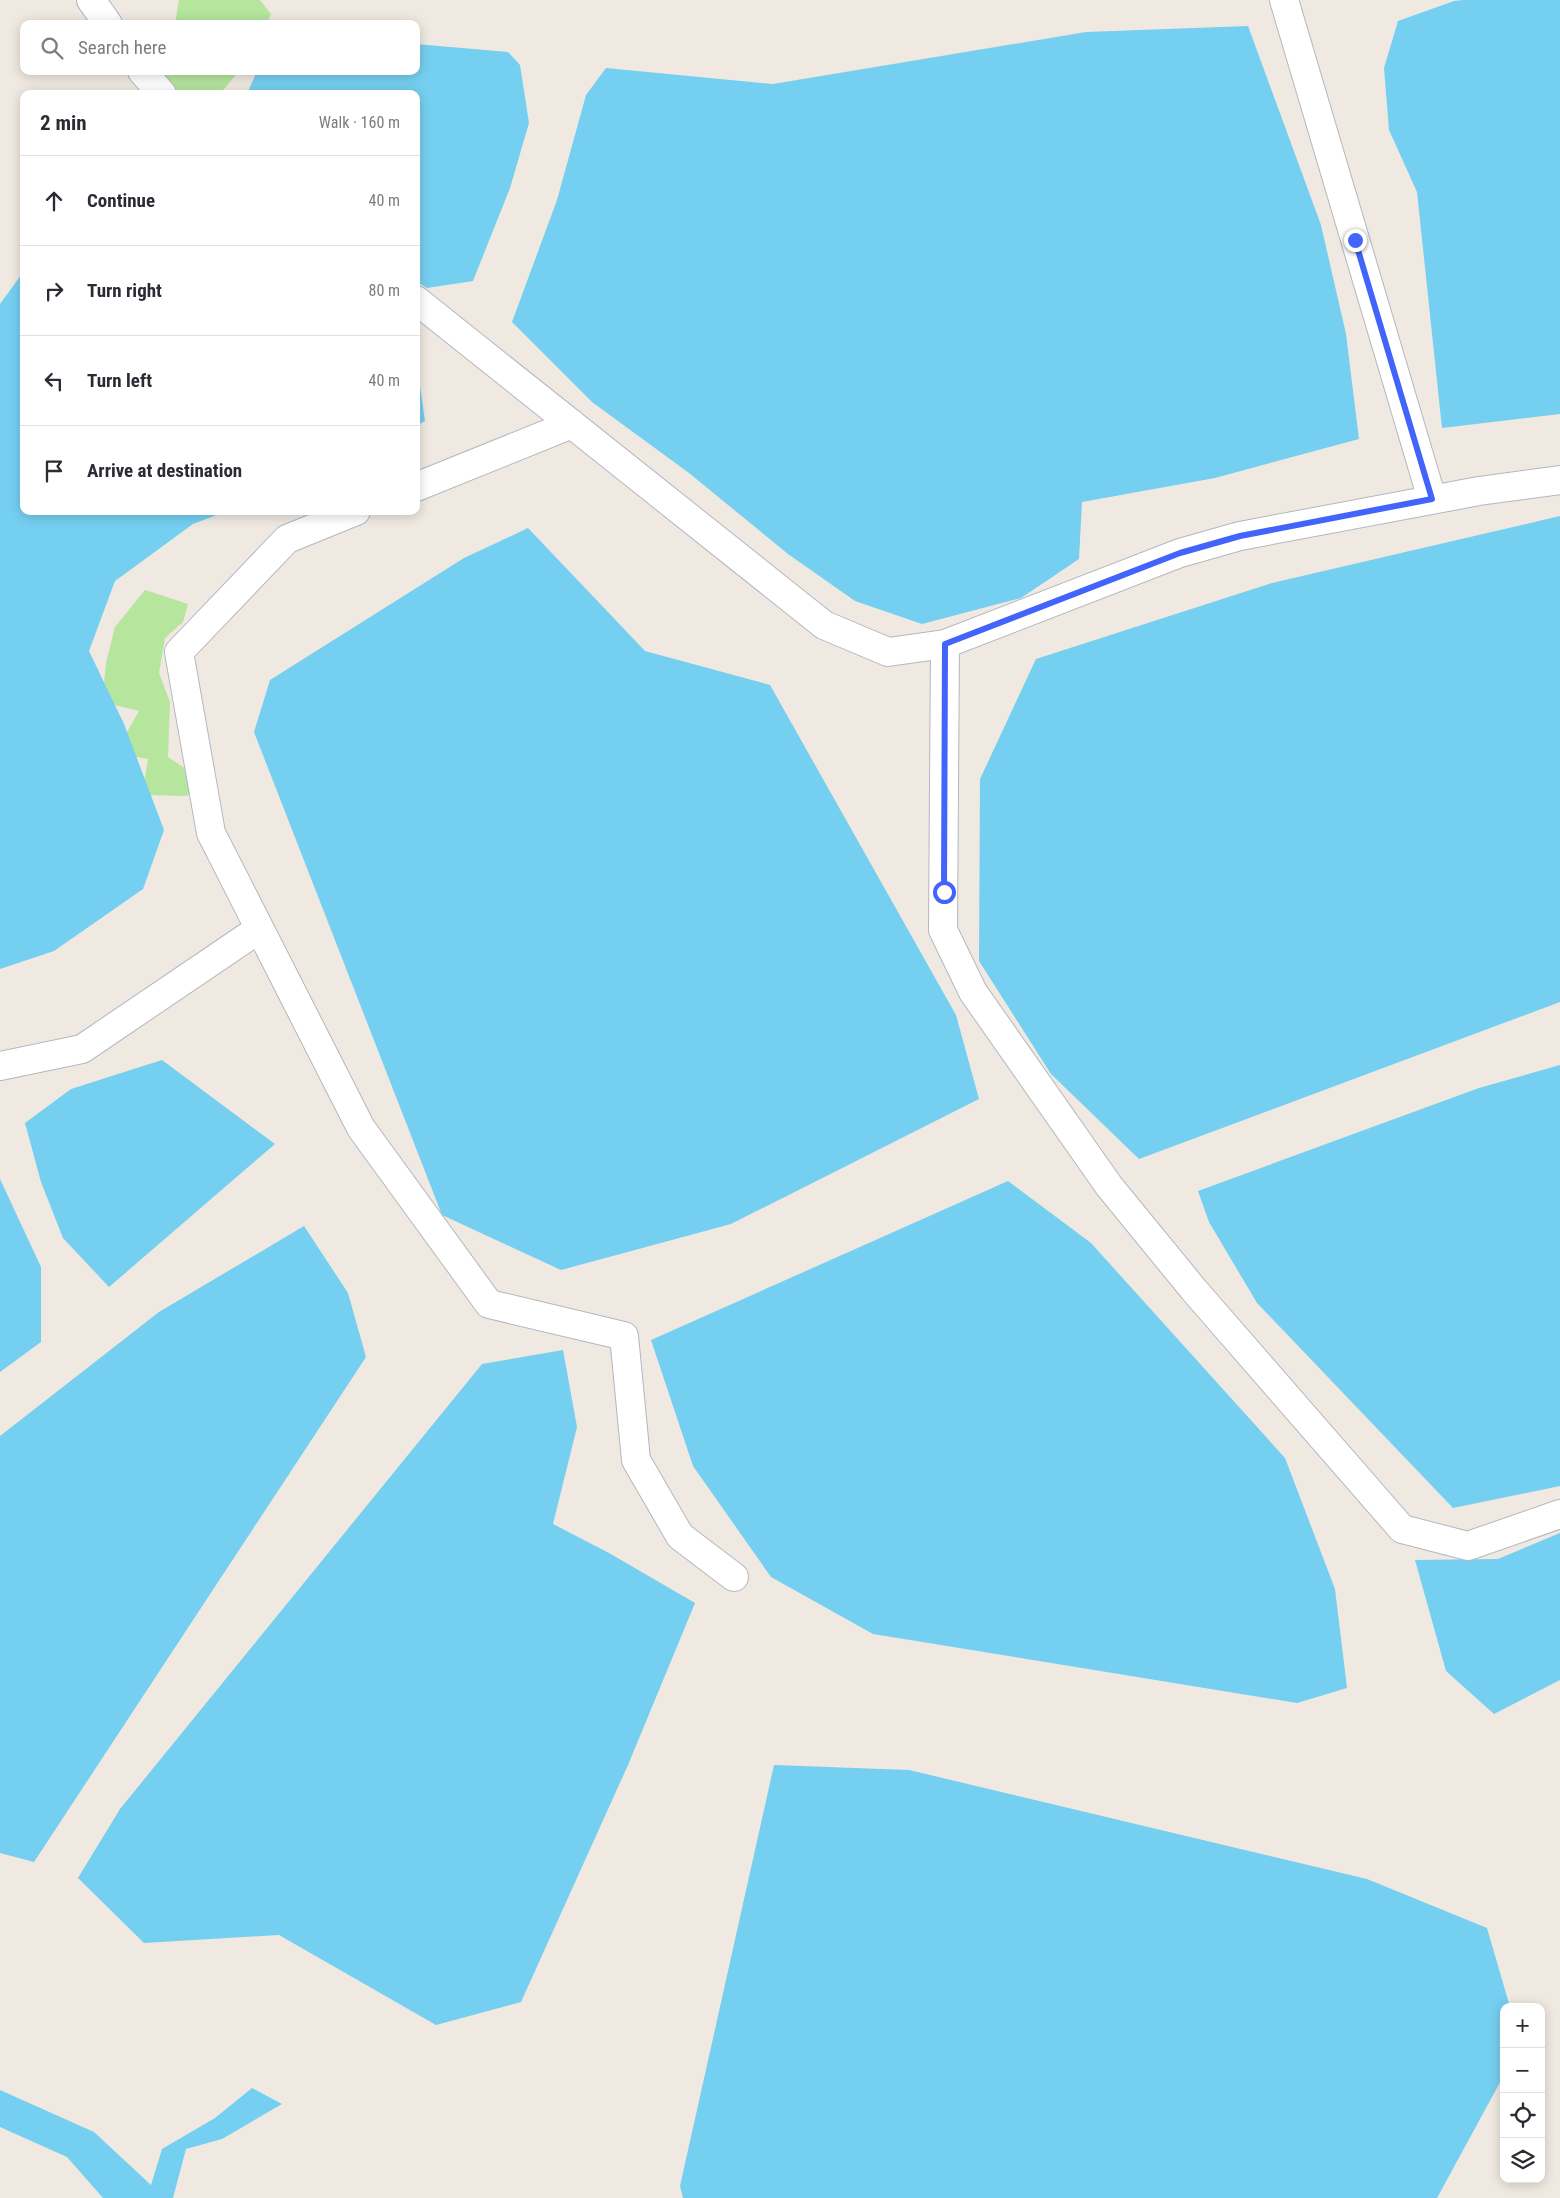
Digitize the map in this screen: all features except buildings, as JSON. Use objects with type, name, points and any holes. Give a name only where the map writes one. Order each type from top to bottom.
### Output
[{"type":"street","points":[[91,0],[105,20]]},
{"type":"street","points":[[1284,0],[1432,499]]},
{"type":"street","points":[[145,75],[159,90]]},
{"type":"street","points":[[420,303],[824,625],[888,652],[945,644],[1180,553],[1240,536],[1432,499],[1560,480]]},
{"type":"street","points":[[420,485],[572,424]]},
{"type":"street","points":[[346,515],[286,540],[179,652],[211,833],[361,1128],[489,1304],[624,1336],[636,1460],[680,1536],[734,1576]]},
{"type":"street","points":[[945,644],[943,930],[973,992],[1109,1186],[1194,1290],[1402,1529],[1468,1546],[1560,1514]]},
{"type":"street","points":[[0,1066],[82,1049],[259,929]]},
{"type":"green space","points":[[179,0],[260,0],[271,14],[269,20],[176,20]]},
{"type":"green space","points":[[159,75],[236,75],[223,90],[152,90]]},
{"type":"green space","points":[[145,590],[188,604],[183,622],[165,638],[159,673],[170,702],[168,757],[202,780],[187,796],[142,795],[148,759],[115,753],[139,711],[102,702],[106,663],[115,627]]},
{"type":"water","points":[[1560,0],[1560,414],[1442,428],[1417,192],[1389,130],[1384,68],[1398,21],[1454,1]]},
{"type":"water","points":[[1248,26],[1321,225],[1346,334],[1359,439],[1215,478],[1082,502],[1079,559],[1021,598],[922,624],[855,601],[788,554],[689,473],[592,402],[512,322],[557,200],[586,95],[606,68],[773,84],[1086,32]]},
{"type":"water","points":[[420,44],[508,52],[520,65],[529,123],[510,188],[473,281],[427,288],[420,284],[420,90],[249,90],[255,75],[420,75]]},
{"type":"water","points":[[20,276],[20,515],[217,515],[193,524],[115,581],[89,651],[124,724],[164,830],[143,889],[54,951],[0,969],[0,304]]},
{"type":"water","points":[[420,386],[425,421],[420,424]]},
{"type":"water","points":[[1560,516],[1560,1002],[1139,1159],[1051,1074],[979,961],[980,779],[1036,659],[1272,583]]},
{"type":"water","points":[[528,528],[645,651],[770,685],[956,1015],[979,1099],[731,1224],[561,1270],[442,1215],[254,732],[270,680],[464,558]]},
{"type":"water","points":[[162,1060],[275,1144],[109,1287],[63,1238],[41,1182],[25,1123],[71,1089]]},
{"type":"water","points":[[1560,1065],[1560,1486],[1453,1508],[1257,1303],[1209,1222],[1198,1191],[1479,1088]]},
{"type":"water","points":[[0,1179],[41,1267],[41,1342],[0,1372]]},
{"type":"water","points":[[1008,1181],[1091,1243],[1285,1458],[1335,1589],[1347,1688],[1297,1703],[873,1634],[771,1577],[693,1466],[651,1340]]},
{"type":"water","points":[[304,1226],[348,1293],[366,1357],[34,1862],[0,1853],[0,1436],[159,1312]]},
{"type":"water","points":[[563,1350],[577,1427],[553,1524],[609,1553],[695,1603],[628,1765],[521,2002],[436,2025],[279,1935],[144,1943],[78,1878],[120,1809],[482,1364]]},
{"type":"water","points":[[1560,1533],[1560,1680],[1494,1714],[1446,1671],[1415,1560],[1498,1559]]},
{"type":"water","points":[[774,1765],[909,1770],[1367,1879],[1487,1928],[1509,2003],[1500,2003],[1500,2082],[1437,2198],[683,2198],[680,2186]]},
{"type":"water","points":[[252,2088],[282,2104],[222,2139],[186,2149],[173,2198],[103,2198],[67,2157],[0,2127],[0,2090],[94,2132],[151,2185],[162,2149],[215,2118]]},
{"type":"route","points":[[944,892],[945,644],[988,629],[1050,602],[1180,553],[1240,536],[1432,499],[1355,240]]}]
